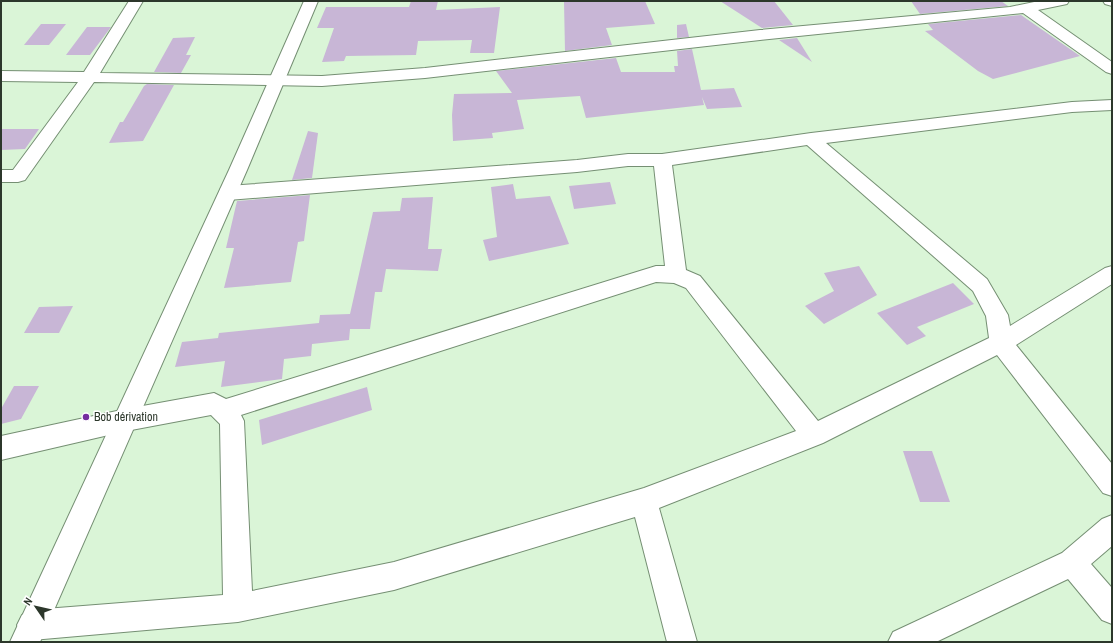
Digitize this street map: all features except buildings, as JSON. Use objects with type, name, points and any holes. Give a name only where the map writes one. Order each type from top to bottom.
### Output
[{"type":"street","points":[[1,176],[18,176],[89,78],[136,1]]},
{"type":"street","points":[[28,634],[228,192],[311,1]]},
{"type":"street","points":[[1,76],[276,79],[322,81],[425,73],[760,35],[1027,9],[1062,1]]},
{"type":"street","points":[[1027,9],[1112,69]]},
{"type":"street","points":[[228,192],[570,166],[628,160],[662,160],[811,139],[1072,107],[1112,104]]},
{"type":"street","points":[[811,139],[980,285],[996,315],[1001,343],[1112,484]]},
{"type":"street","points":[[662,160],[676,275]]},
{"type":"street","points":[[224,410],[656,274],[676,275],[693,282],[814,435]]},
{"type":"street","points":[[28,634],[238,608],[394,576],[644,501],[814,435],[1001,343],[1112,274]]},
{"type":"street","points":[[1,448],[126,420],[214,404],[224,410],[232,421],[238,608]]},
{"type":"street","points":[[644,501],[682,642]]},
{"type":"street","points":[[910,641],[1072,563],[1112,528]]},
{"type":"street","points":[[1072,563],[1112,610]]},
{"type":"place","name":"Bob dérivation","points":[[86,417]]}]
